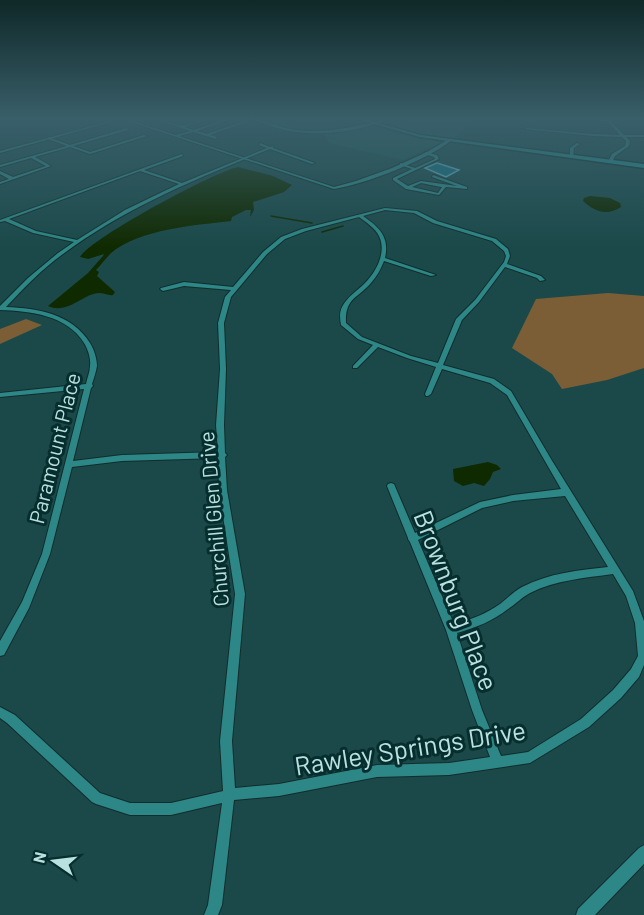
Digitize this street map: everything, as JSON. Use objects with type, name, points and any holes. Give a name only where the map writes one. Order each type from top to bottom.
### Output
[{"type":"main road","points":[[610,162],[644,166]]},
{"type":"street","points":[[0,166],[15,162]]},
{"type":"street","points":[[0,183],[49,166],[41,162]]},
{"type":"street","points":[[2,220],[163,162]]},
{"type":"street","points":[[1,308],[39,270],[76,242],[180,183],[236,162]]},
{"type":"street","points":[[251,162],[329,187],[348,186],[406,162]]},
{"type":"street","points":[[306,162],[313,164]]},
{"type":"street","points":[[441,162],[430,162],[394,178],[408,188],[439,194],[443,186]]},
{"type":"street","points":[[401,164],[466,188],[421,182]]},
{"type":"street","points":[[140,170],[180,183]]},
{"type":"street","points":[[0,172],[13,179]]},
{"type":"street","points":[[408,188],[433,176]]},
{"type":"street","name":"Churchill Glen Drive","points":[[211,915],[221,865],[229,795],[226,741],[240,594],[224,490],[220,425],[223,369],[221,323],[228,297],[265,253],[283,238],[386,209],[415,212],[435,222],[500,243],[506,249],[508,256],[504,265]]},
{"type":"street","points":[[360,216],[378,229],[386,246],[383,259],[433,275]]},
{"type":"street","points":[[2,220],[35,232],[76,242]]},
{"type":"street","name":"Rawley Springs Drive","points":[[0,712],[11,719],[96,798],[130,808],[171,808],[229,795],[279,790],[377,771],[449,769],[530,757],[576,728],[617,694],[635,673],[643,656],[640,623],[630,594],[509,393],[492,381],[409,357],[360,338],[344,324],[342,313],[347,302],[372,278],[383,259]]},
{"type":"street","points":[[428,394],[459,319],[477,301],[504,265],[542,280]]},
{"type":"street","points":[[163,289],[192,284],[235,289]]},
{"type":"street","name":"Paramount Place","points":[[0,651],[26,605],[37,579],[93,373],[93,355],[87,341],[77,329],[48,314],[1,308]]},
{"type":"street","points":[[355,367],[378,344]]},
{"type":"street","points":[[0,395],[90,386]]},
{"type":"street","points":[[70,464],[122,458],[223,455]]},
{"type":"street","name":"Brownburg Place","points":[[391,486],[451,630],[477,710],[498,762]]},
{"type":"street","points":[[412,539],[480,505],[513,498],[567,492]]},
{"type":"street","points":[[451,630],[474,624],[503,608],[524,591],[539,585],[562,578],[614,570]]},
{"type":"street","points":[[584,915],[644,853]]},
{"type":"shaded area","points":[[238,167],[273,176],[292,185],[284,192],[253,202],[254,210],[250,217],[251,210],[246,210],[232,217],[231,221],[152,233],[137,238],[111,253],[96,270],[99,272],[97,276],[115,292],[113,295],[93,294],[62,308],[48,306],[88,273],[104,254],[88,259],[80,257],[89,248],[128,221],[205,180]]},
{"type":"shaded area","points":[[590,196],[610,198],[620,203],[621,207],[601,212],[583,201],[584,198]]},
{"type":"shaded area","points":[[608,293],[644,296],[644,368],[607,380],[562,389],[552,374],[512,348],[536,299]]},
{"type":"shaded area","points":[[26,319],[42,325],[0,344],[0,329]]},
{"type":"shaded area","points":[[488,462],[501,469],[493,472],[484,486],[474,483],[463,486],[454,481],[453,469]]},
{"type":"building","points":[[437,163],[459,170],[446,177],[425,168]]},
{"type":"waterway","points":[[271,216],[312,223]]},
{"type":"waterway","points":[[322,232],[343,226]]}]
